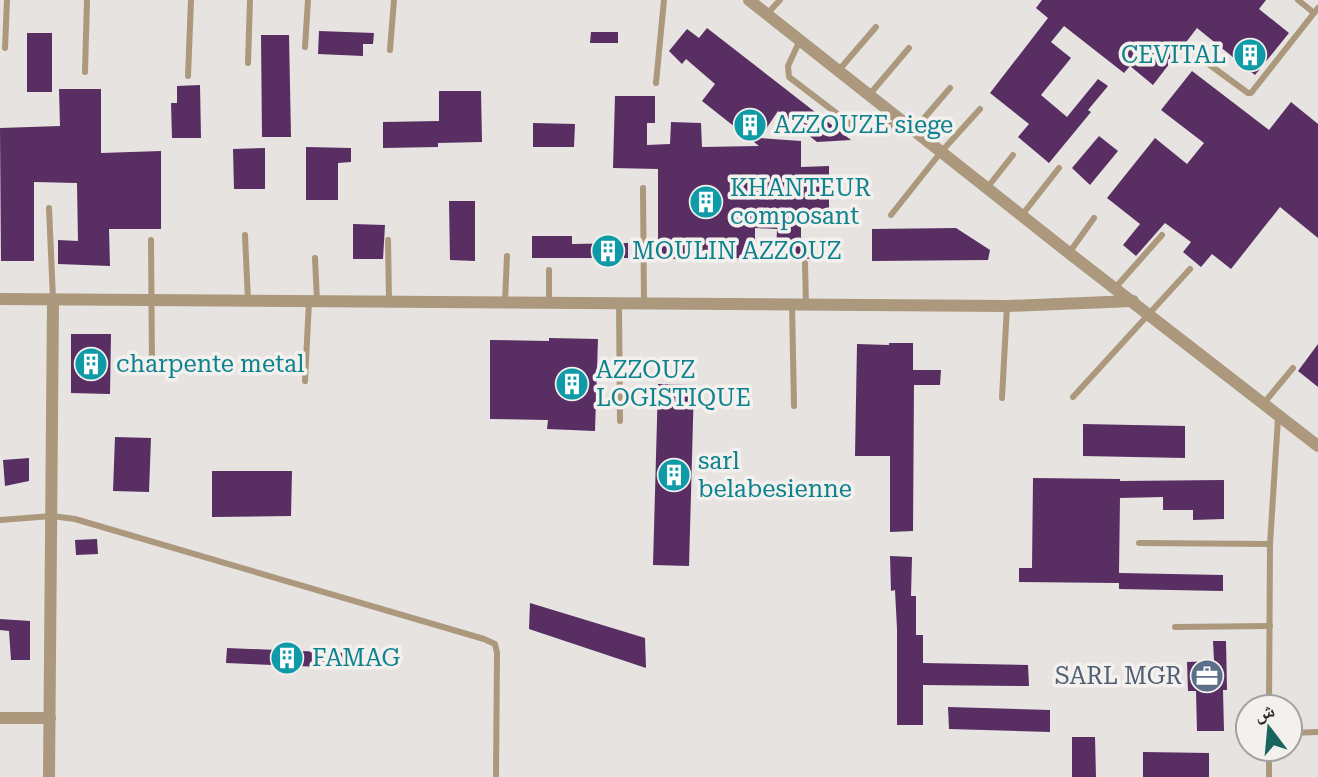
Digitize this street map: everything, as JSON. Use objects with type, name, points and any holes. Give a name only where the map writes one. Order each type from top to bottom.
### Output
[{"type":"street","points":[[749,0],[1318,446]]},
{"type":"street","points":[[0,299],[1007,306],[1133,301]]},
{"type":"street","points":[[50,777],[53,299]]},
{"type":"street","points":[[0,718],[50,718]]},
{"type":"lane","points":[[5,48],[7,0]]},
{"type":"lane","points":[[86,72],[87,0]]},
{"type":"lane","points":[[188,76],[191,0]]},
{"type":"lane","points":[[247,62],[250,0]]},
{"type":"lane","points":[[305,47],[309,0]]},
{"type":"lane","points":[[390,50],[394,0]]},
{"type":"lane","points":[[656,83],[664,0]]},
{"type":"lane","points":[[767,14],[780,0]]},
{"type":"lane","points":[[1203,60],[1251,93],[1316,10],[1298,0]]},
{"type":"lane","points":[[839,70],[876,27]]},
{"type":"lane","points":[[800,40],[788,66],[789,77],[862,132],[909,125],[950,88]]},
{"type":"lane","points":[[870,94],[909,48]]},
{"type":"lane","points":[[891,215],[941,152],[980,109]]},
{"type":"lane","points":[[987,188],[1013,155]]},
{"type":"lane","points":[[1022,215],[1059,168]]},
{"type":"lane","points":[[643,188],[644,303]]},
{"type":"lane","points":[[49,208],[53,299]]},
{"type":"lane","points":[[1069,253],[1094,218]]},
{"type":"lane","points":[[245,235],[248,301]]},
{"type":"lane","points":[[1115,288],[1162,235]]},
{"type":"lane","points":[[151,240],[152,367]]},
{"type":"lane","points":[[388,240],[389,302]]},
{"type":"lane","points":[[505,302],[507,256]]},
{"type":"lane","points":[[305,381],[315,258]]},
{"type":"lane","points":[[806,263],[806,304]]},
{"type":"lane","points":[[1073,397],[1191,269]]},
{"type":"lane","points":[[549,270],[550,303]]},
{"type":"lane","points":[[619,303],[620,421]]},
{"type":"lane","points":[[792,304],[794,406]]},
{"type":"lane","points":[[1002,398],[1007,306]]},
{"type":"lane","points":[[1264,403],[1293,368]]},
{"type":"lane","points":[[1269,693],[1270,544],[1279,416]]},
{"type":"lane","points":[[0,520],[52,516],[75,519],[484,639],[495,645],[497,653],[496,777]]},
{"type":"lane","points":[[1139,543],[1270,544]]},
{"type":"lane","points":[[1175,626],[1270,626]]},
{"type":"building","points":[[1042,0],[1266,0],[1259,9],[1289,33],[1255,75],[1197,28],[1153,85],[1130,66],[1124,73],[1064,26],[1051,42],[1071,58],[1041,95],[1067,117],[1098,79],[1108,86],[1088,110],[1091,112],[1049,163],[1018,137],[1029,124],[990,93],[1048,18],[1036,8]]},
{"type":"building","points":[[707,28],[851,140],[817,142],[778,111],[760,138],[801,141],[801,167],[829,166],[829,213],[801,213],[801,247],[812,248],[812,259],[776,257],[777,229],[755,228],[755,258],[658,259],[658,169],[613,168],[615,96],[655,96],[655,123],[647,123],[647,145],[670,144],[671,122],[701,123],[702,147],[759,146],[702,101],[715,84],[686,59],[682,64],[669,51],[687,29],[699,38]]},
{"type":"building","points":[[319,31],[374,33],[373,44],[363,44],[363,56],[318,54]]},
{"type":"building","points":[[591,32],[618,32],[618,43],[590,43]]},
{"type":"building","points":[[27,33],[52,33],[52,92],[27,92]]},
{"type":"building","points":[[261,35],[289,35],[291,137],[262,137]]},
{"type":"building","points":[[1192,71],[1269,130],[1291,102],[1318,124],[1318,238],[1280,207],[1231,269],[1212,254],[1201,267],[1183,252],[1191,242],[1165,223],[1136,256],[1123,245],[1140,224],[1107,198],[1155,138],[1187,164],[1204,143],[1161,110]]},
{"type":"building","points":[[200,85],[201,138],[172,138],[171,103],[177,103],[177,86]]},
{"type":"building","points":[[59,89],[101,89],[101,153],[161,151],[161,229],[109,229],[110,266],[58,264],[58,240],[78,241],[77,183],[34,182],[34,261],[1,261],[0,128],[60,126]]},
{"type":"building","points":[[439,91],[481,91],[482,142],[438,143],[438,147],[383,148],[383,122],[439,121]]},
{"type":"building","points":[[533,123],[575,124],[574,147],[533,147]]},
{"type":"building","points":[[1099,136],[1118,151],[1090,185],[1072,168]]},
{"type":"building","points":[[306,147],[351,148],[351,162],[338,163],[338,200],[306,200]]},
{"type":"building","points":[[265,148],[265,189],[234,189],[233,149]]},
{"type":"building","points":[[449,201],[475,201],[475,261],[450,260]]},
{"type":"building","points":[[353,224],[385,225],[383,259],[353,259]]},
{"type":"building","points":[[956,228],[990,250],[988,260],[872,261],[872,229]]},
{"type":"building","points":[[532,236],[572,236],[572,244],[628,243],[628,258],[532,258]]},
{"type":"building","name":"charpente metal","points":[[71,334],[111,334],[110,394],[71,393]]},
{"type":"building","points":[[549,338],[598,339],[595,431],[547,429],[548,420],[490,419],[490,340],[549,341]]},
{"type":"building","points":[[913,343],[913,370],[941,370],[940,385],[914,385],[913,531],[890,532],[890,456],[855,456],[857,344]]},
{"type":"building","points":[[1318,344],[1318,387],[1298,371]]},
{"type":"building","name":"sarl belabesienne","points":[[658,384],[694,385],[689,566],[653,565]]},
{"type":"building","points":[[1083,424],[1185,426],[1185,458],[1083,456]]},
{"type":"building","points":[[115,437],[151,438],[149,492],[113,491]]},
{"type":"building","points":[[29,458],[29,481],[5,486],[3,460]]},
{"type":"building","points":[[212,471],[292,471],[291,516],[212,517]]},
{"type":"building","points":[[1033,478],[1224,480],[1224,519],[1193,520],[1193,510],[1163,510],[1163,497],[1120,498],[1119,573],[1223,575],[1223,591],[1119,589],[1119,583],[1019,582],[1019,568],[1032,568]]},
{"type":"building","points":[[97,539],[98,554],[76,555],[75,540]]},
{"type":"building","points":[[890,556],[912,557],[911,596],[916,596],[916,635],[923,635],[923,663],[1028,665],[1029,686],[923,685],[923,725],[897,725],[897,629],[895,590],[891,591]]},
{"type":"building","points":[[530,603],[645,638],[646,668],[529,629]]},
{"type":"building","points":[[0,619],[30,621],[30,660],[11,660],[9,631],[0,630]]},
{"type":"building","points":[[1213,641],[1226,641],[1224,731],[1197,731],[1196,691],[1188,691],[1187,662],[1214,661]]},
{"type":"building","name":"FAMAG","points":[[227,648],[348,653],[347,668],[226,663]]},
{"type":"building","points":[[948,707],[1050,710],[1050,732],[949,729]]},
{"type":"building","points":[[1072,737],[1095,737],[1096,777],[1072,777]]},
{"type":"building","points":[[1143,752],[1209,753],[1209,777],[1143,777]]},
{"type":"place","name":"CEVITAL","points":[[1250,55]]},
{"type":"place","name":"AZZOUZE siege","points":[[750,125]]},
{"type":"place","name":"KHANTEUR composant","points":[[706,202]]},
{"type":"place","name":"MOULIN AZZOUZ","points":[[608,251]]},
{"type":"place","name":"charpente metal","points":[[91,364]]},
{"type":"place","name":"AZZOUZ LOGISTIQUE","points":[[572,384]]},
{"type":"place","name":"sarl belabesienne","points":[[674,475]]},
{"type":"place","name":"FAMAG","points":[[287,658]]},
{"type":"place","name":"SARL MGR","points":[[1207,676]]}]
